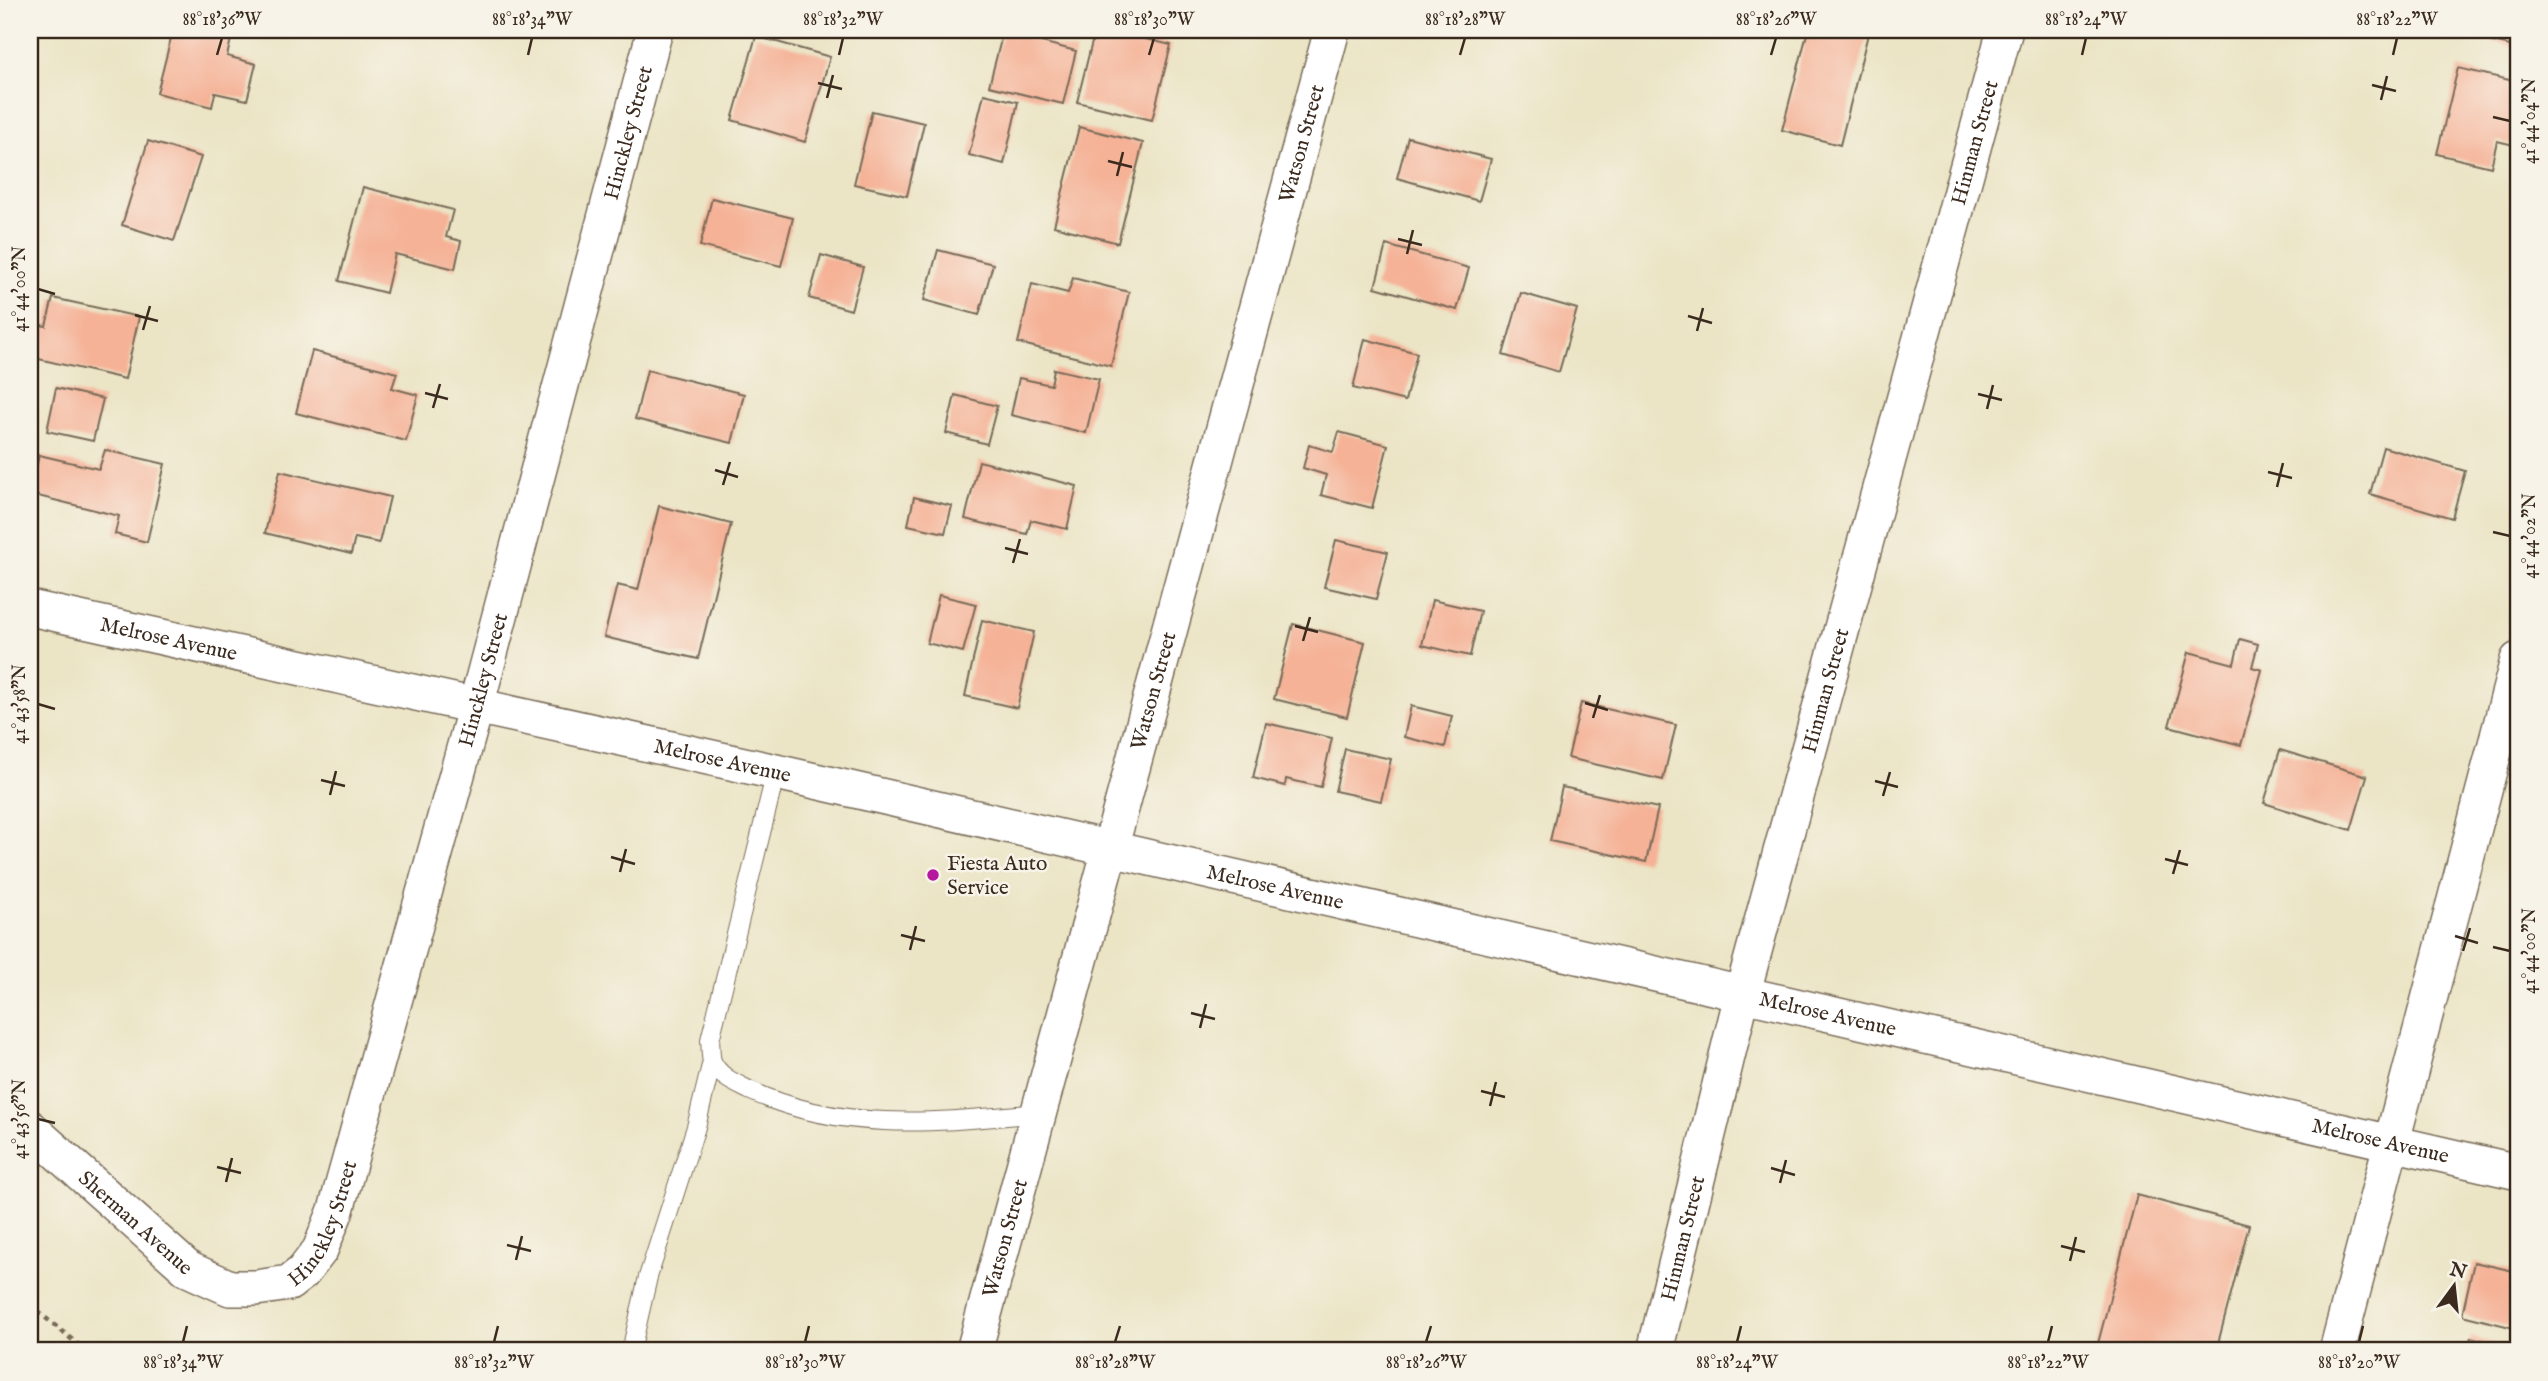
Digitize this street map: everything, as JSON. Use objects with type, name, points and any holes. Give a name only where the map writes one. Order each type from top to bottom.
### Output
[{"type":"street","name":"Hinckley Street","points":[[256,1288],[289,1283],[303,1272],[320,1250],[336,1210],[476,706],[655,30]]},
{"type":"street","name":"Watson Street","points":[[974,1351],[1332,30]]},
{"type":"street","name":"Hinman Street","points":[[1655,1351],[1742,995],[2005,30]]},
{"type":"street","name":"Melrose Avenue","points":[[30,608],[776,772],[2518,1172]]},
{"type":"street","points":[[2337,1351],[2518,660]]},
{"type":"street","name":"Sherman Avenue","points":[[30,1128],[188,1269],[230,1288],[256,1288]]},
{"type":"lane","points":[[631,1351],[648,1277],[696,1127],[712,1060],[710,1040],[776,772]]},
{"type":"lane","points":[[712,1060],[724,1078],[780,1104],[849,1119],[932,1123],[1040,1112]]},
{"type":"path","points":[[30,1305],[86,1351]]},
{"type":"building","points":[[173,30],[211,30],[232,35],[227,56],[256,64],[247,100],[215,93],[212,107],[157,93]]},
{"type":"building","points":[[1095,30],[1108,30],[1171,45],[1152,120],[1077,102]]},
{"type":"building","points":[[1808,30],[1869,30],[1840,145],[1782,130]]},
{"type":"building","points":[[2470,30],[2518,30],[2518,48],[2469,36]]},
{"type":"building","points":[[1003,32],[1076,51],[1063,104],[989,86]]},
{"type":"building","points":[[756,36],[830,57],[805,142],[732,120]]},
{"type":"building","points":[[2458,68],[2518,82],[2518,146],[2497,141],[2491,167],[2437,154]]},
{"type":"building","points":[[984,94],[1018,102],[1004,164],[969,155]]},
{"type":"building","points":[[872,111],[924,123],[907,196],[854,184]]},
{"type":"building","points":[[1079,127],[1143,143],[1118,243],[1054,226]]},
{"type":"building","points":[[1408,137],[1491,159],[1479,201],[1397,178]]},
{"type":"building","points":[[148,141],[201,157],[174,241],[122,225]]},
{"type":"building","points":[[363,187],[453,210],[446,237],[461,241],[455,269],[395,254],[386,293],[339,281]]},
{"type":"building","points":[[712,198],[793,218],[781,266],[700,246]]},
{"type":"building","points":[[1386,245],[1469,268],[1457,310],[1375,287]]},
{"type":"building","points":[[938,250],[993,264],[979,315],[924,300]]},
{"type":"building","points":[[821,255],[863,267],[851,310],[809,298]]},
{"type":"building","points":[[1073,278],[1129,292],[1111,366],[1018,343],[1032,284],[1068,293]]},
{"type":"building","points":[[1521,293],[1577,309],[1559,372],[1503,355]]},
{"type":"building","points":[[53,298],[139,317],[125,379],[30,357],[30,323],[46,326]]},
{"type":"building","points":[[1365,339],[1417,353],[1405,401],[1353,388]]},
{"type":"building","points":[[312,351],[397,373],[392,388],[418,395],[406,441],[296,413]]},
{"type":"building","points":[[1054,369],[1099,379],[1086,433],[1011,415],[1019,378],[1051,385]]},
{"type":"building","points":[[647,370],[744,394],[732,443],[635,419]]},
{"type":"building","points":[[56,388],[103,399],[93,441],[47,431]]},
{"type":"building","points":[[955,395],[997,406],[987,444],[946,433]]},
{"type":"building","points":[[1339,432],[1388,445],[1372,508],[1321,495],[1326,475],[1303,468],[1309,445],[1333,452]]},
{"type":"building","points":[[2383,447],[2465,471],[2452,518],[2370,494]]},
{"type":"building","points":[[105,450],[165,464],[147,542],[115,534],[119,516],[30,494],[39,455],[99,469]]},
{"type":"building","points":[[979,461],[1077,486],[1067,529],[1031,520],[1027,534],[965,519]]},
{"type":"building","points":[[280,471],[390,497],[379,543],[355,538],[351,554],[265,533]]},
{"type":"building","points":[[914,497],[952,506],[945,533],[908,525]]},
{"type":"building","points":[[659,506],[731,524],[698,659],[604,637],[617,585],[638,590]]},
{"type":"building","points":[[1336,540],[1388,552],[1376,599],[1324,587]]},
{"type":"building","points":[[939,595],[976,604],[963,652],[927,643]]},
{"type":"building","points":[[1432,600],[1480,611],[1470,656],[1422,645]]},
{"type":"building","points":[[982,620],[1034,632],[1017,708],[965,696]]},
{"type":"building","points":[[1293,624],[1365,642],[1347,717],[1274,699]]},
{"type":"building","points":[[2240,639],[2258,644],[2252,667],[2262,670],[2241,745],[2169,726],[2189,652],[2234,664]]},
{"type":"building","points":[[1581,703],[1676,725],[1663,780],[1568,758]]},
{"type":"building","points":[[1411,706],[1452,716],[1445,747],[1404,737]]},
{"type":"building","points":[[1266,723],[1332,738],[1321,787],[1286,779],[1285,786],[1253,778]]},
{"type":"building","points":[[1345,749],[1391,759],[1381,801],[1335,791]]},
{"type":"building","points":[[2280,750],[2367,776],[2351,830],[2264,803]]},
{"type":"building","points":[[1562,787],[1658,808],[1646,862],[1550,841]]},
{"type":"building","points":[[2137,1195],[2249,1225],[2216,1351],[2096,1351]]},
{"type":"building","points":[[2474,1262],[2518,1272],[2518,1329],[2462,1315]]},
{"type":"building","points":[[2471,1337],[2518,1350],[2518,1351],[2467,1351]]},
{"type":"place","name":"Fiesta Auto Service","points":[[933,875]]}]
